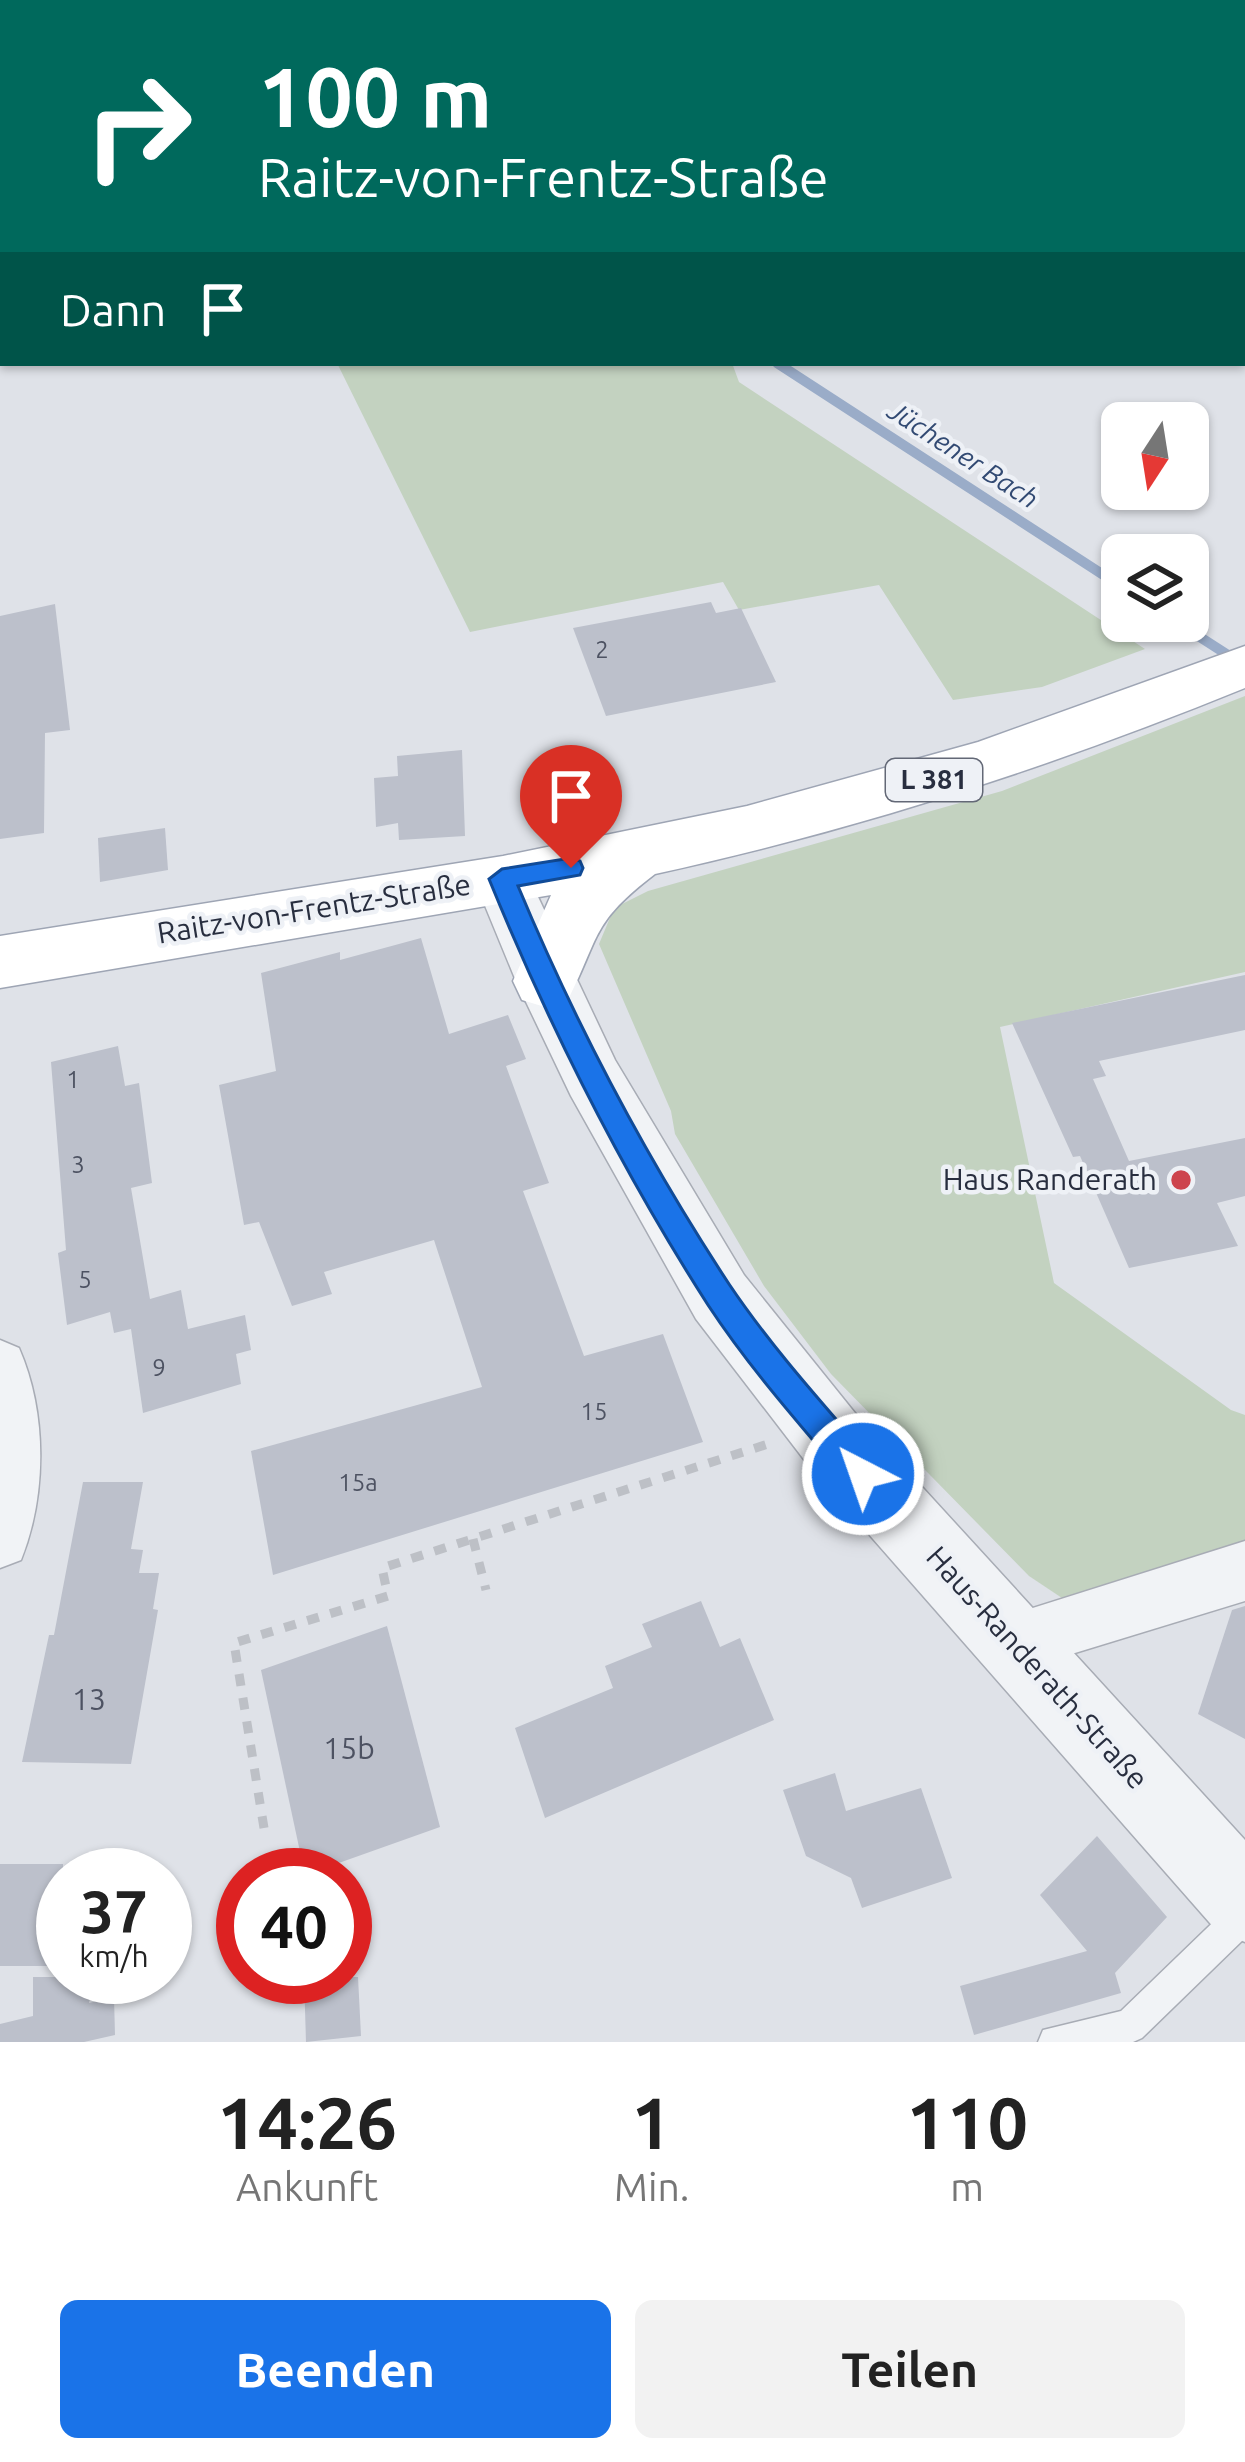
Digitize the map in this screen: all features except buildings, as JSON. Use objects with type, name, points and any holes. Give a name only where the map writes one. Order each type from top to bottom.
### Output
[{"type":"main road","name":"Raitz-von-Frentz-Straße","points":[[0,962],[502,879],[642,853],[843,806],[1004,759],[1231,672]]},
{"type":"main road","points":[[544,982],[577,904],[603,877],[642,853]]},
{"type":"street","name":"Haus-Randerath-Straße","points":[[502,879],[544,982],[649,1180],[702,1268],[821,1427],[1245,1901]]},
{"type":"street","points":[[0,1366],[14,1449],[0,1539]]},
{"type":"street","points":[[1016,1641],[1245,1571]]},
{"type":"lane","points":[[1055,2042],[1130,2026],[1245,1916]]},
{"type":"path","points":[[264,1828],[234,1643],[388,1596],[382,1568],[821,1427]]},
{"type":"path","points":[[473,1539],[486,1590]]},
{"type":"green space","points":[[338,366],[733,366],[739,382],[1101,620],[1101,642],[1134,642],[1145,649],[1042,687],[953,700],[879,585],[739,610],[723,582],[470,632]]},
{"type":"green space","points":[[1245,696],[1245,972],[1000,1027],[1054,1283],[1231,1410],[1245,1415],[1245,1558],[1077,1608],[1029,1576],[831,1374],[764,1286],[675,1134],[671,1111],[599,944],[614,908],[648,891],[1002,791]]},
{"type":"waterway","name":"Jüchener Bach","points":[[782,366],[1101,573]]},
{"type":"waterway","name":"Jüchener Bach","points":[[1208,642],[1245,666]]},
{"type":"place","name":"Haus Randerath","points":[[1181,1180]]},
{"type":"route","points":[[571,868],[502,879],[544,982],[649,1180],[720,1297],[778,1375],[863,1474]]}]
